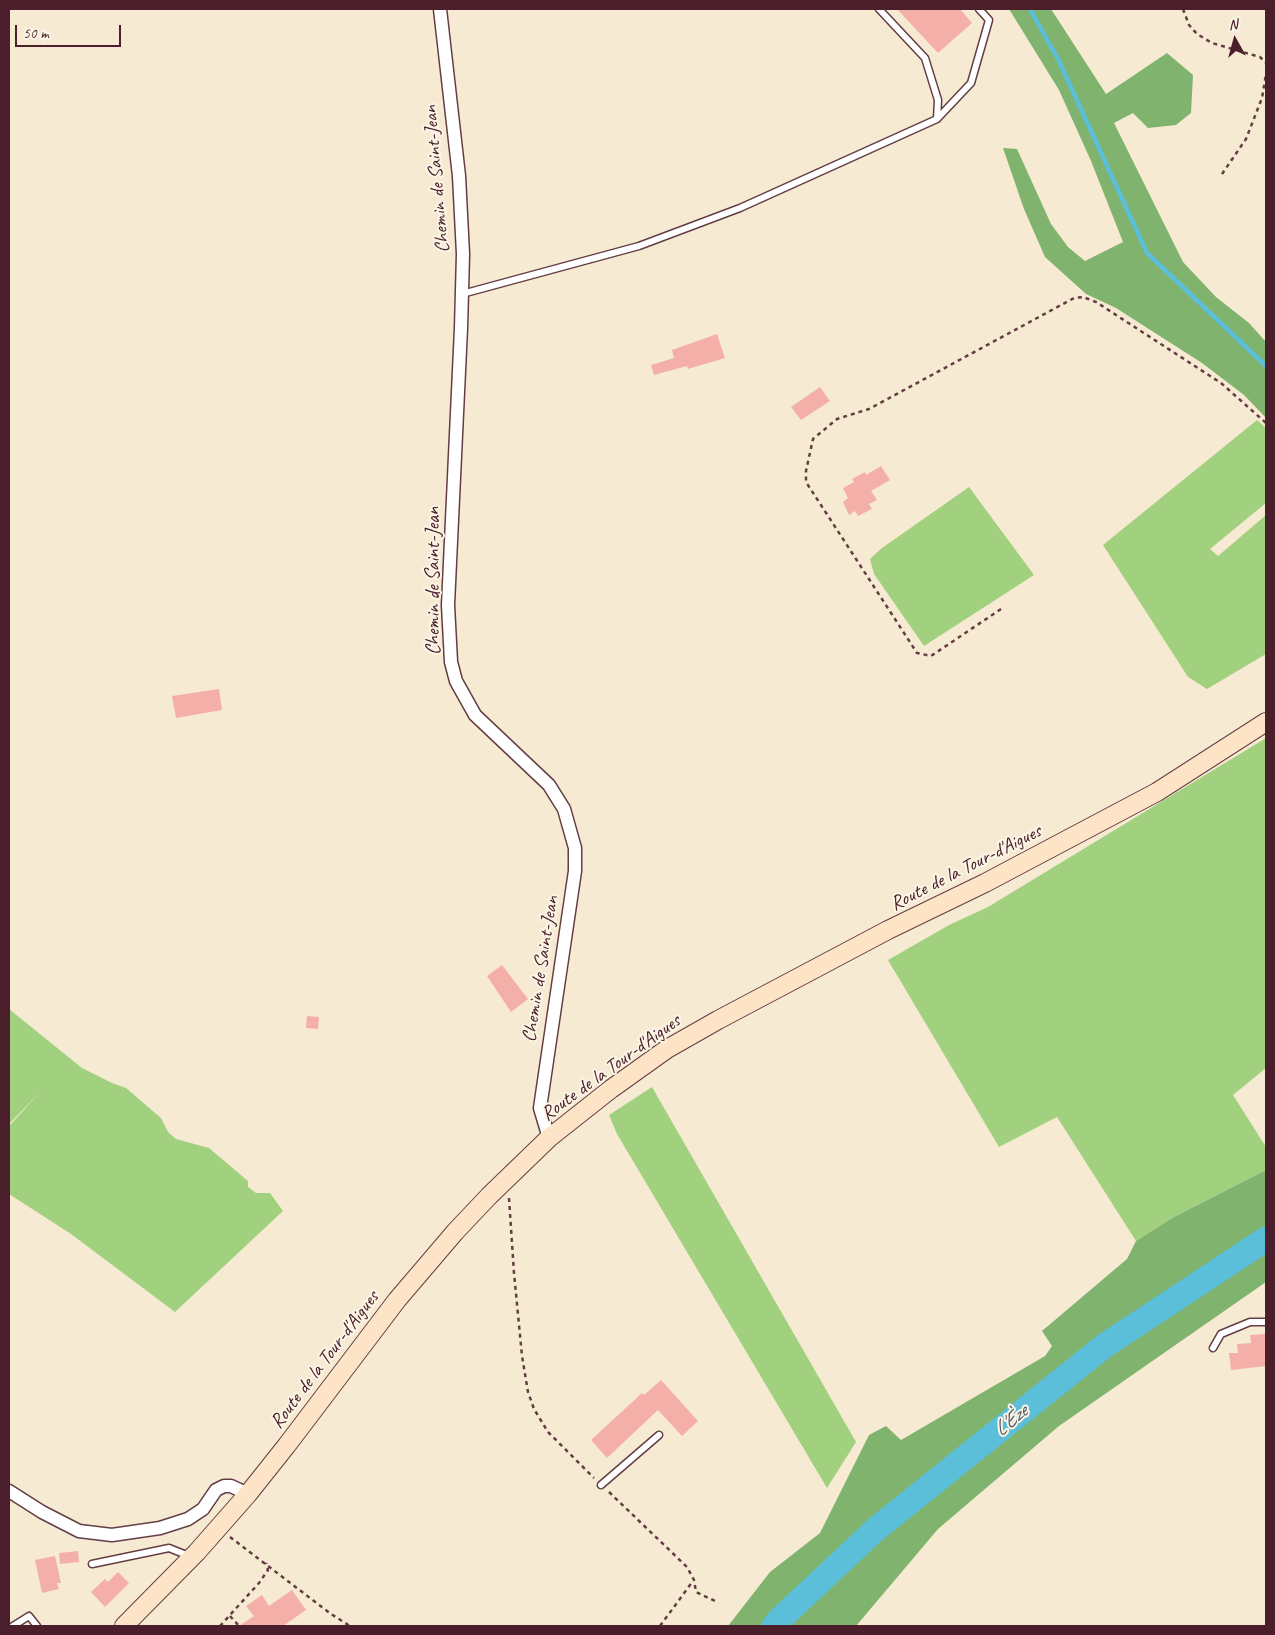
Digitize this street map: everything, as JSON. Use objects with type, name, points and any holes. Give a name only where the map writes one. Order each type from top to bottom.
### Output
[{"type":"main road","name":"Route de la Tour-d'Aigues","points":[[124,1626],[192,1557],[248,1494],[397,1300],[455,1232],[549,1138],[611,1089],[667,1049],[888,930],[986,883],[1157,792],[1266,722]]},
{"type":"street","name":"Chemin de Saint-Jean","points":[[440,9],[459,176],[462,234],[462,294],[448,604],[452,662],[456,681],[475,715],[550,785],[564,809],[575,848],[576,871],[540,1108],[549,1138]]},
{"type":"street","points":[[9,1491],[42,1512],[79,1531],[112,1535],[160,1528],[188,1519],[203,1509],[216,1490],[224,1486],[231,1486],[248,1494]]},
{"type":"lane","points":[[879,9],[925,58],[938,100],[937,118]]},
{"type":"lane","points":[[462,294],[639,246],[740,208],[937,118],[971,83],[989,20],[979,9]]},
{"type":"lane","points":[[1213,1348],[1221,1334],[1250,1322],[1266,1322]]},
{"type":"lane","points":[[602,1485],[659,1435]]},
{"type":"lane","points":[[92,1564],[169,1548],[192,1557]]},
{"type":"lane","points":[[13,1626],[29,1616],[37,1626]]},
{"type":"path","points":[[1183,9],[1190,25],[1197,34],[1212,43],[1260,57],[1266,63]]},
{"type":"path","points":[[1222,174],[1246,139],[1262,98],[1266,74]]},
{"type":"path","points":[[1001,609],[931,656],[917,653],[806,482],[806,471],[813,439],[837,419],[869,409],[1074,298],[1083,297],[1096,302],[1221,383],[1266,423]]},
{"type":"path","points":[[507,1178],[522,1356],[528,1392],[534,1410],[548,1432],[687,1567],[694,1580],[696,1592],[715,1601]]},
{"type":"path","points":[[218,1528],[331,1614],[350,1626]]},
{"type":"path","points":[[220,1626],[259,1583],[268,1570],[266,1563]]},
{"type":"path","points":[[660,1626],[694,1580]]},
{"type":"path","points":[[230,1615],[239,1626]]},
{"type":"green space","points":[[1009,9],[1051,9],[1106,94],[1167,53],[1193,75],[1191,113],[1176,125],[1148,128],[1133,113],[1114,123],[1183,262],[1216,297],[1249,323],[1266,342],[1266,418],[1244,395],[1202,363],[1116,308],[1086,294],[1045,257],[1024,209],[1003,148],[1017,149],[1051,224],[1068,247],[1085,261],[1123,242],[1091,161],[1059,90]]},
{"type":"green space","points":[[1257,420],[1266,428],[1266,503],[1210,549],[1218,556],[1266,515],[1266,654],[1207,689],[1188,677],[1103,545]]},
{"type":"green space","points":[[969,487],[1034,575],[924,646],[874,574],[870,559],[882,548]]},
{"type":"green space","points":[[1266,738],[1266,1068],[1233,1095],[1266,1147],[1266,1170],[1172,1218],[1136,1241],[1057,1117],[999,1147],[888,960],[949,925],[988,907]]},
{"type":"green space","points":[[9,1009],[82,1068],[126,1088],[161,1118],[168,1132],[176,1139],[209,1148],[248,1181],[248,1187],[256,1193],[270,1193],[283,1211],[175,1312],[71,1234],[9,1194],[9,1126],[41,1091],[9,1124]]},
{"type":"green space","points":[[652,1087],[856,1442],[827,1488],[617,1134],[609,1115]]},
{"type":"green space","points":[[1266,1170],[1266,1282],[1059,1426],[938,1529],[856,1626],[728,1626],[770,1572],[820,1533],[869,1435],[886,1426],[901,1440],[1045,1356],[1052,1346],[1042,1331],[1127,1259],[1136,1241],[1172,1218]]},
{"type":"building","points":[[897,9],[960,9],[972,23],[938,53]]},
{"type":"building","points":[[717,334],[725,358],[688,369],[687,366],[654,375],[651,365],[674,358],[672,350]]},
{"type":"building","points":[[820,387],[830,401],[801,420],[791,407]]},
{"type":"building","points":[[881,466],[890,480],[871,491],[877,500],[869,504],[872,509],[858,516],[855,511],[849,515],[843,502],[848,498],[843,488],[854,482],[852,479],[865,472],[866,475]]},
{"type":"building","points":[[219,689],[222,710],[176,718],[172,696]]},
{"type":"building","points":[[502,965],[528,999],[511,1012],[487,976]]},
{"type":"building","points":[[307,1016],[319,1017],[318,1029],[306,1028]]},
{"type":"building","points":[[1265,1334],[1266,1366],[1231,1370],[1229,1353],[1238,1353],[1237,1344],[1251,1343],[1250,1335]]},
{"type":"building","points":[[661,1380],[698,1421],[682,1436],[658,1410],[607,1458],[591,1440],[642,1393],[644,1395]]},
{"type":"building","points":[[78,1551],[79,1562],[60,1564],[59,1553]]},
{"type":"building","points":[[55,1556],[61,1583],[57,1583],[59,1589],[42,1593],[35,1560]]},
{"type":"building","points":[[118,1572],[129,1583],[105,1607],[91,1592],[105,1579],[108,1582]]},
{"type":"building","points":[[292,1590],[306,1610],[283,1626],[239,1626],[254,1616],[246,1606],[262,1595],[269,1606]]},
{"type":"waterway","points":[[1030,9],[1059,61],[1147,253],[1266,366]]},
{"type":"waterway","name":"L'Èze","points":[[774,1626],[876,1529],[1104,1346],[1266,1239]]}]
